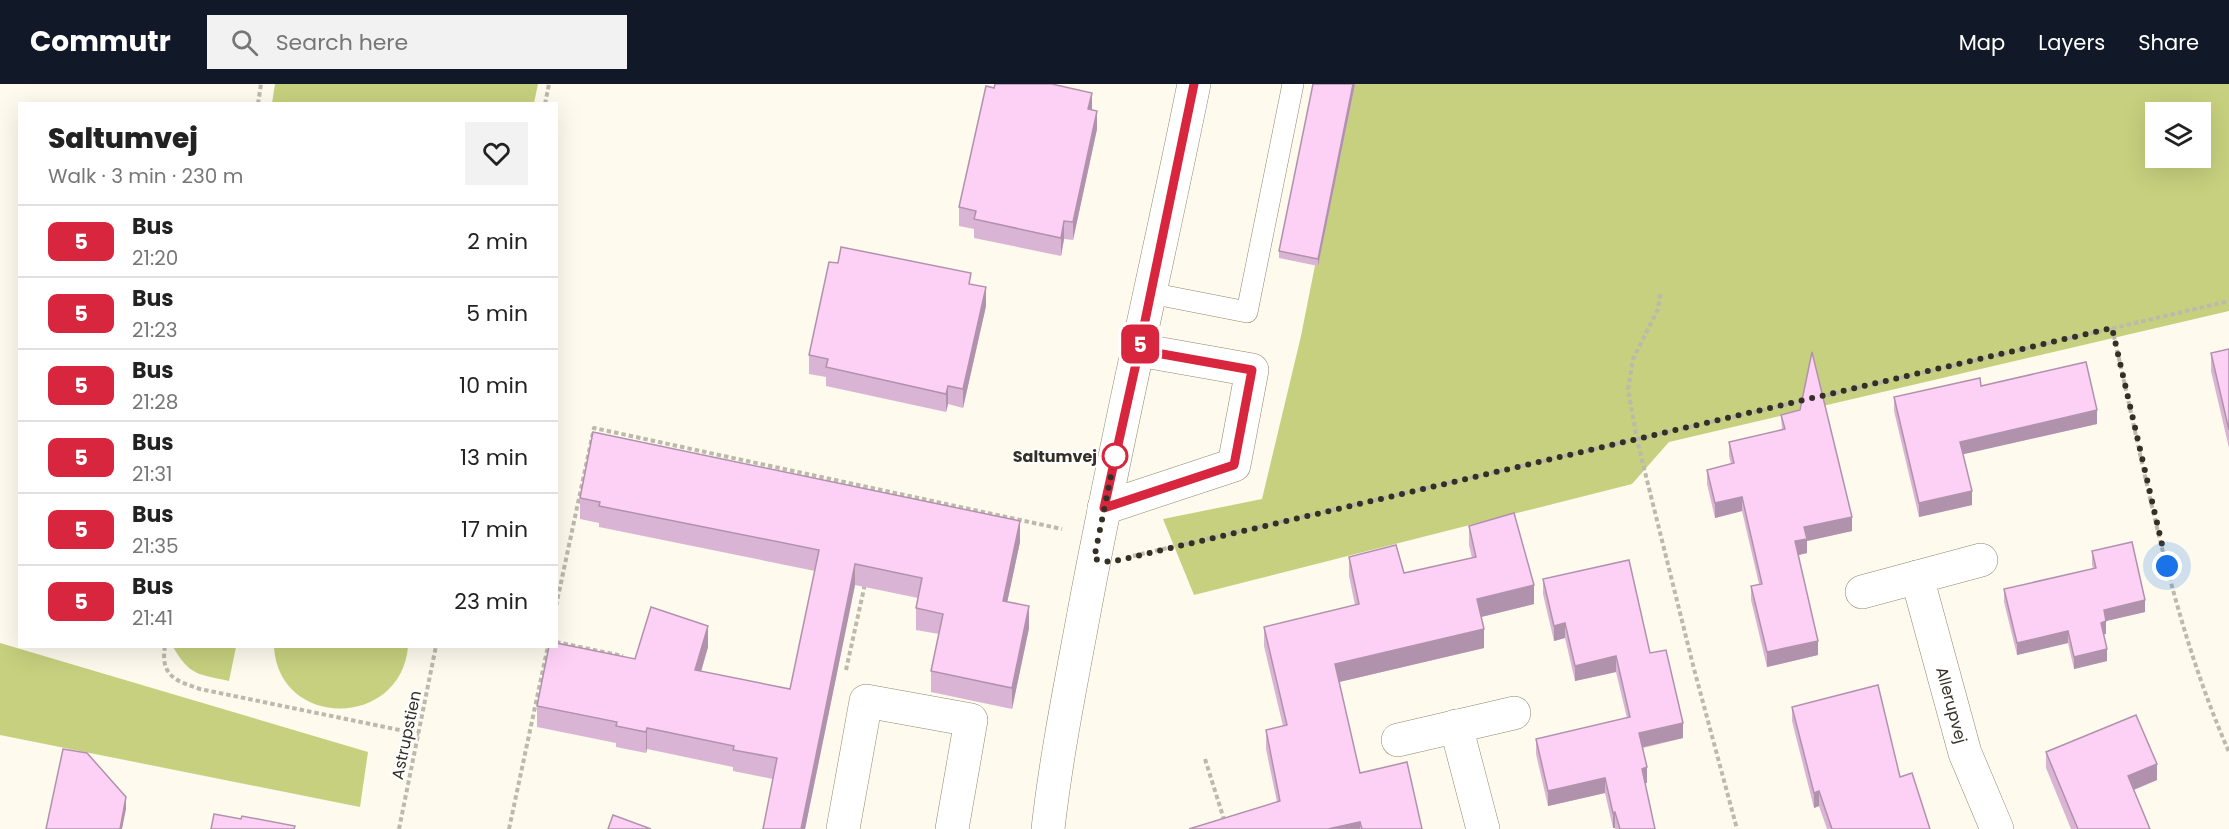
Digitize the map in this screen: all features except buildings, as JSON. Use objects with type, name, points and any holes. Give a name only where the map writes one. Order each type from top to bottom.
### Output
[{"type":"street","points":[[1048,829],[1054,773],[1099,535],[1194,84]]},
{"type":"street","points":[[1099,535],[1234,465],[1252,370],[1139,350]]},
{"type":"street","points":[[1862,592],[1981,560]]},
{"type":"street","name":"Allerupvej","points":[[1917,577],[1965,753],[1997,829]]},
{"type":"street","points":[[843,829],[866,701],[971,720],[952,829]]},
{"type":"street","points":[[1398,740],[1514,713]]},
{"type":"street","points":[[1456,726],[1483,829]]},
{"type":"lane","points":[[1150,293],[1247,312],[1293,84]]},
{"type":"path","points":[[258,102],[261,84]]},
{"type":"path","points":[[545,102],[549,84]]},
{"type":"path","points":[[1659,294],[1658,309],[1633,359],[1628,389],[1637,440],[1694,669],[1737,829]]},
{"type":"path","points":[[558,597],[594,428],[1099,535],[1111,562],[2229,301]]},
{"type":"path","points":[[2112,328],[2167,566],[2200,679],[2229,752]]},
{"type":"path","points":[[882,501],[885,490]]},
{"type":"path","points":[[865,710],[839,704],[866,580]]},
{"type":"path","points":[[558,642],[624,657]]},
{"type":"path","points":[[165,648],[166,669],[177,681],[200,690],[419,734]]},
{"type":"path","name":"Astrupstien","points":[[399,829],[436,648]]},
{"type":"path","points":[[509,829],[548,648]]},
{"type":"path","points":[[1205,759],[1227,829]]},
{"type":"green space","points":[[275,84],[538,84],[534,102],[272,102]]},
{"type":"green space","points":[[1351,84],[2229,84],[2229,311],[1669,442],[1632,484],[1194,595],[1163,519],[1262,499],[1301,336]]},
{"type":"green space","points":[[0,643],[368,752],[360,807],[0,735]]},
{"type":"green space","points":[[174,648],[236,648],[229,681],[190,669]]},
{"type":"green space","points":[[274,648],[408,648],[400,674],[384,693],[363,705],[340,708],[316,705],[296,693],[281,674]]},
{"type":"bus line","name":"5","points":[[1162,354],[1252,370],[1234,465],[1104,508],[1194,84]]},
{"type":"place","name":"Saltumvej","points":[[1115,456]]},
{"type":"route","points":[[1115,456],[1094,559],[1111,562],[2112,328],[2167,566]]}]
